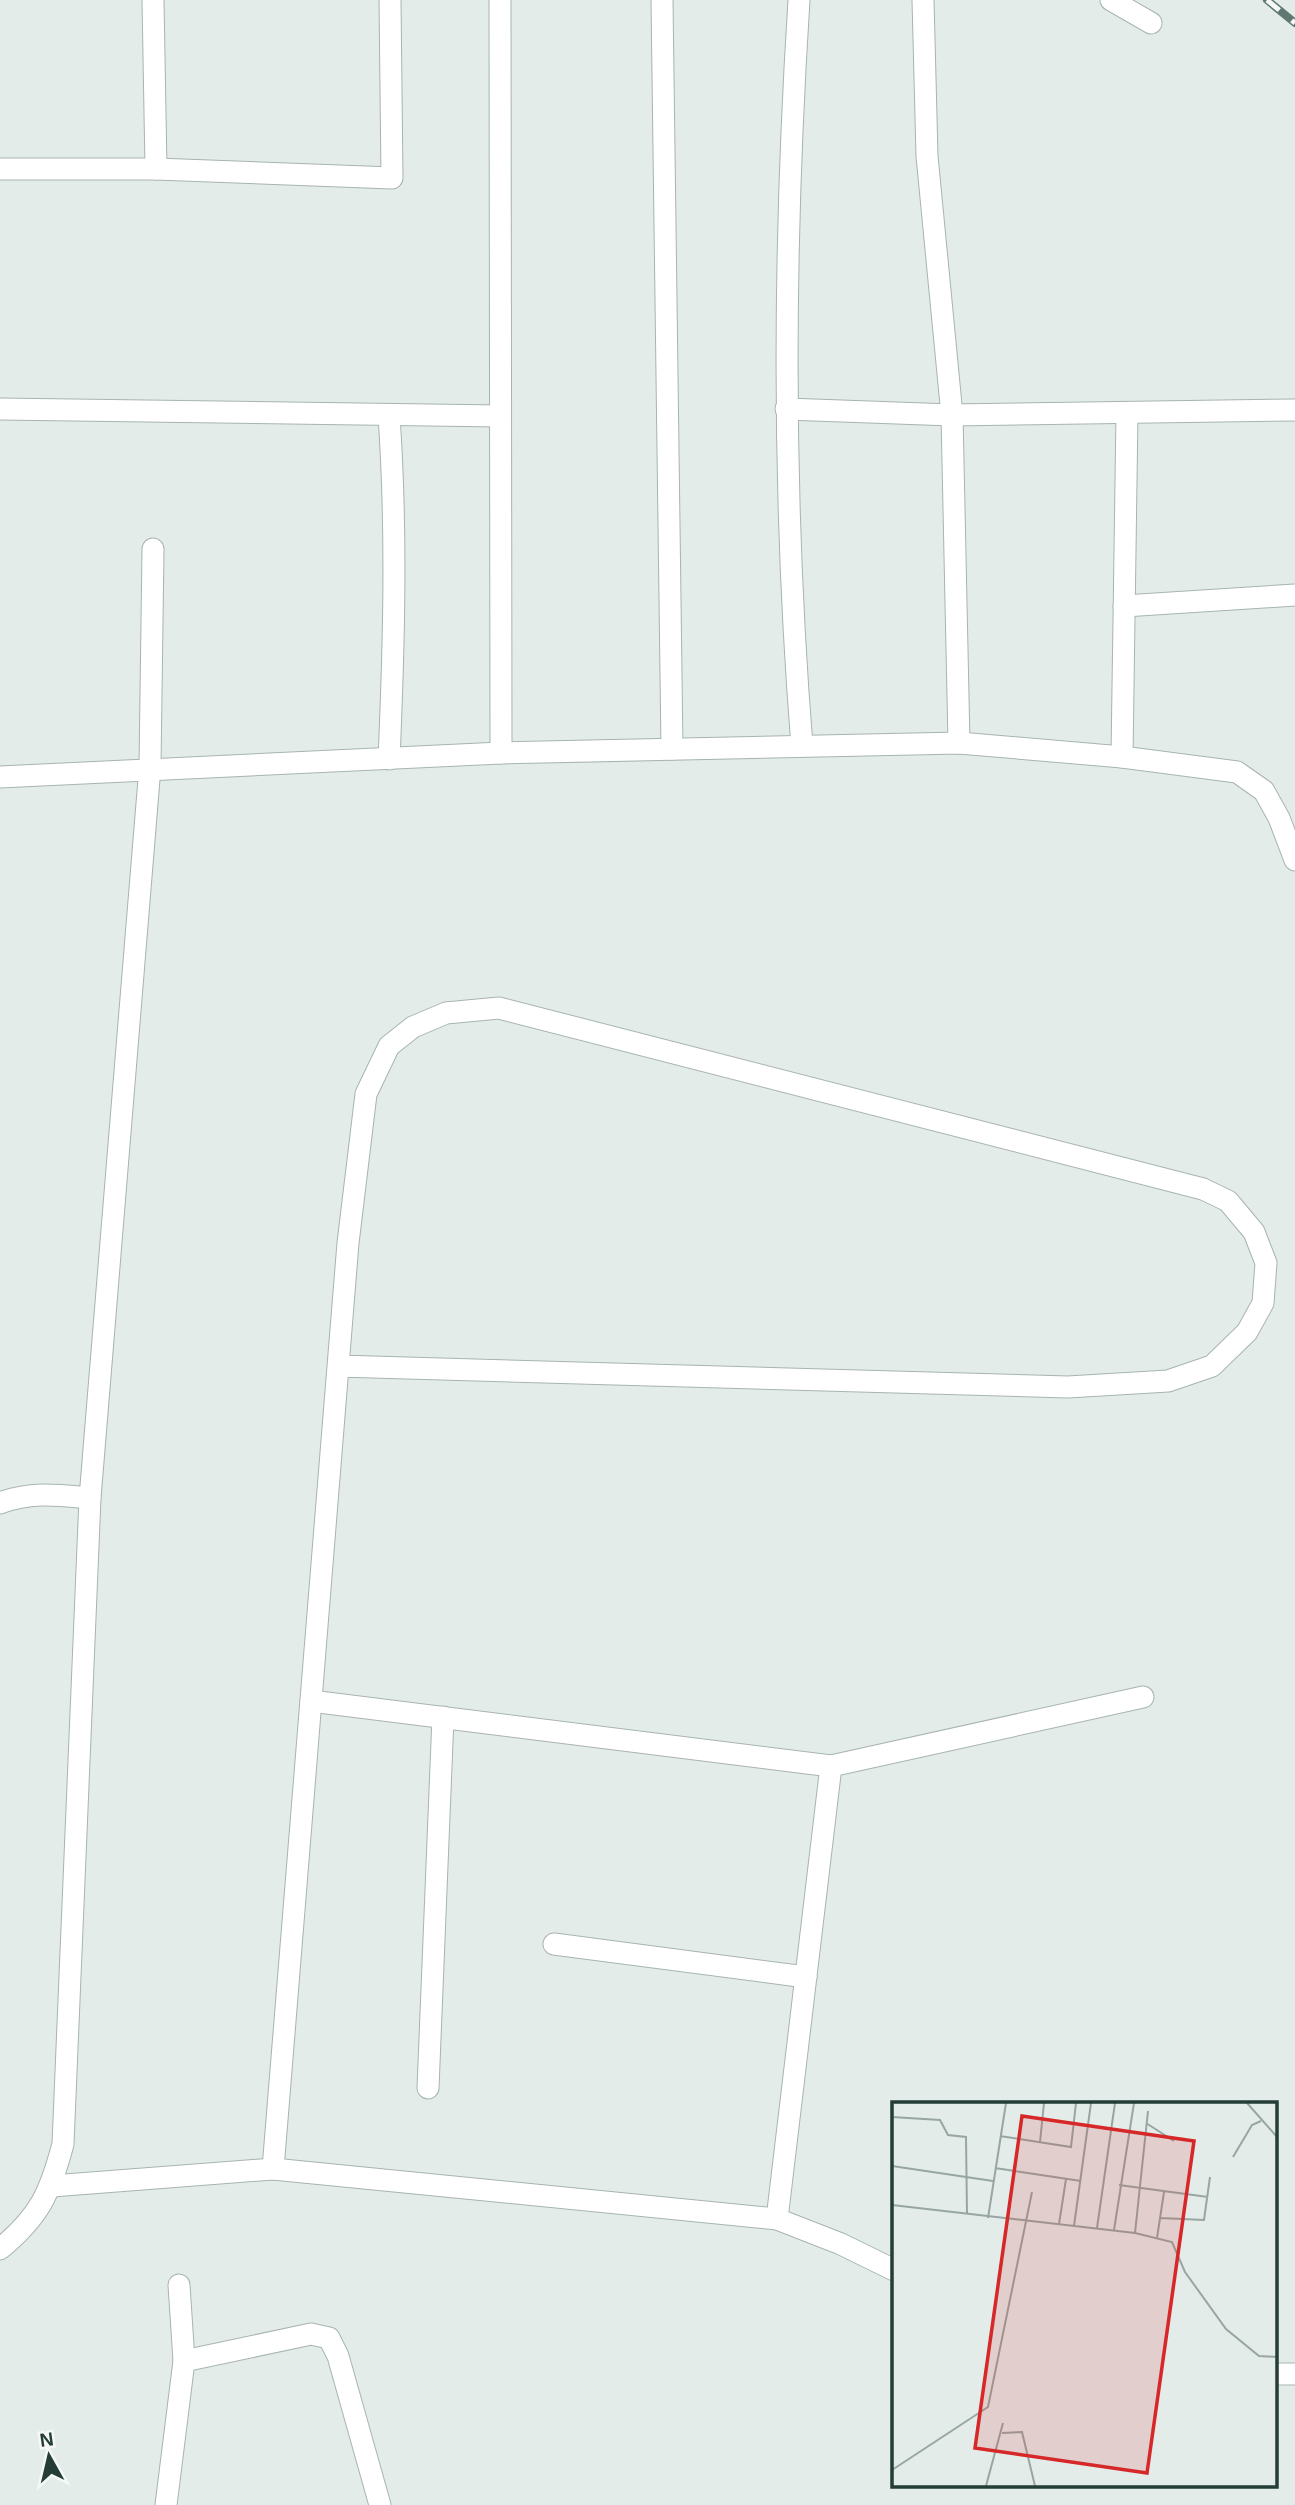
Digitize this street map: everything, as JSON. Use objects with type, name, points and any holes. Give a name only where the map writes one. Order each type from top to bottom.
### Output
[{"type":"street","points":[[153,0],[156,169]]},
{"type":"street","points":[[0,169],[156,169],[392,178],[390,0]]},
{"type":"street","points":[[500,0],[501,753]]},
{"type":"street","points":[[662,0],[672,749]]},
{"type":"street","points":[[799,0],[787,240],[786,409],[791,612],[802,746]]},
{"type":"street","points":[[923,0],[927,156],[952,415],[959,743]]},
{"type":"street","points":[[1111,0],[1151,23]]},
{"type":"street","points":[[0,409],[500,416]]},
{"type":"street","points":[[786,409],[952,415],[1295,410]]},
{"type":"street","points":[[1122,757],[1127,413]]},
{"type":"street","points":[[389,416],[395,497],[396,593],[389,759]]},
{"type":"street","points":[[0,2249],[27,2226],[52,2186],[63,2144],[90,1498],[150,767],[153,549]]},
{"type":"street","points":[[1124,606],[1295,595]]},
{"type":"street","points":[[0,777],[150,767],[501,753],[959,743],[1122,757],[1237,772],[1264,791],[1279,818],[1295,860]]},
{"type":"street","points":[[273,2169],[311,1701],[338,1366],[348,1243],[366,1094],[389,1046],[413,1027],[446,1013],[499,1008],[1203,1189],[1228,1201],[1254,1232],[1266,1263],[1263,1303],[1247,1332],[1212,1366],[1168,1381],[1068,1387],[338,1366]]},
{"type":"street","points":[[0,1503],[17,1496],[40,1493],[90,1498]]},
{"type":"street","points":[[311,1701],[831,1766],[1143,1697]]},
{"type":"street","points":[[428,2088],[443,1717]]},
{"type":"street","points":[[777,2220],[831,1766]]},
{"type":"street","points":[[554,1944],[806,1977]]},
{"type":"street","points":[[52,2186],[273,2169],[777,2220],[841,2244],[892,2269]]},
{"type":"street","points":[[166,2505],[184,2361],[179,2285]]},
{"type":"street","points":[[184,2361],[311,2334],[329,2339],[338,2357],[380,2505]]},
{"type":"railway","points":[[1267,0],[1295,23]]}]
